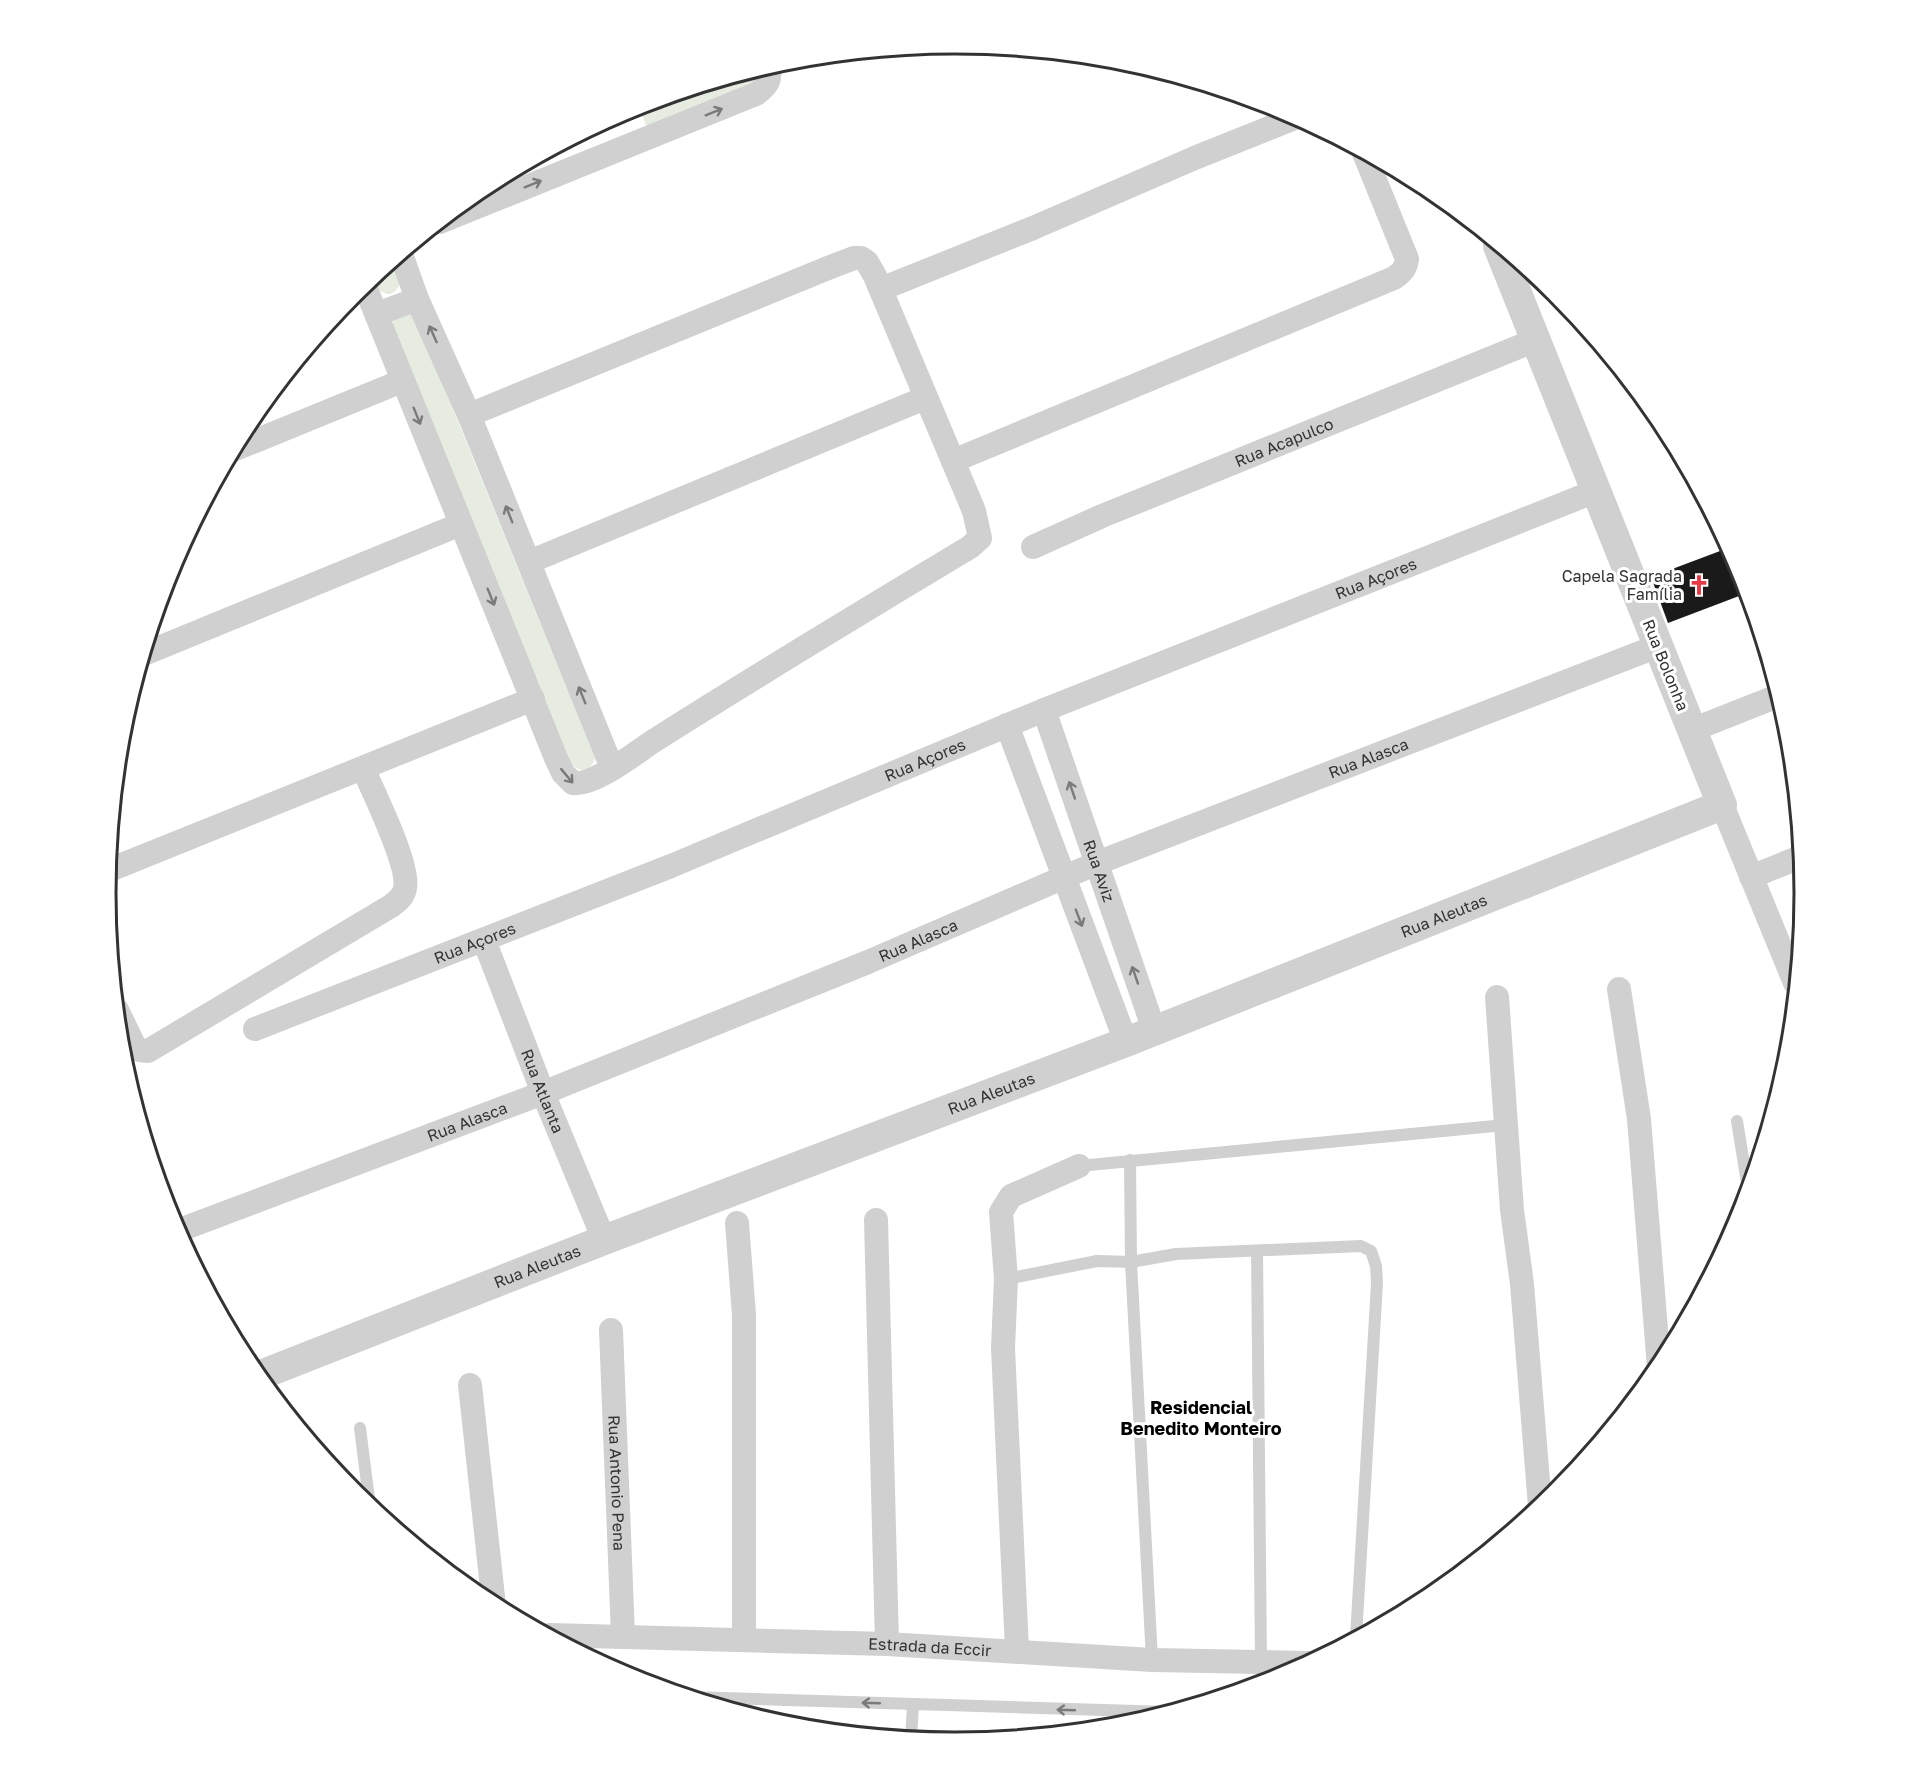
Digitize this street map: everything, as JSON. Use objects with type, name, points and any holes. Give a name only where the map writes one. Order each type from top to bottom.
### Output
[{"type":"street","points":[[465,212],[756,94],[765,88],[771,75]]},
{"type":"street","points":[[881,289],[1285,122]]},
{"type":"street","points":[[953,461],[1394,279],[1402,273],[1407,259],[1368,163]]},
{"type":"street","points":[[368,294],[556,758],[568,780],[576,784],[583,783],[612,768],[740,686],[976,543],[980,532],[974,511],[881,289],[867,262],[861,258],[854,258],[469,415]]},
{"type":"street","name":"Rua Bolonha","points":[[1503,258],[1790,970]]},
{"type":"street","points":[[403,261],[417,299],[469,415],[612,768]]},
{"type":"street","points":[[377,314],[417,299]]},
{"type":"street","name":"Rua Acapulco","points":[[1033,547],[1102,516],[1536,340]]},
{"type":"street","points":[[246,445],[402,381]]},
{"type":"street","points":[[529,562],[925,398]]},
{"type":"street","name":"Rua Açores","points":[[255,1029],[682,862],[1007,725],[1596,491]]},
{"type":"street","points":[[152,651],[462,524]]},
{"type":"street","name":"Rua Alasca","points":[[185,1228],[543,1092],[868,962],[1097,863],[1658,646]]},
{"type":"street","points":[[116,867],[533,699]]},
{"type":"street","points":[[1692,730],[1770,699]]},
{"type":"street","name":"Rua Aviz","points":[[1044,710],[1155,1030]]},
{"type":"street","points":[[1007,725],[1126,1042]]},
{"type":"street","points":[[128,1032],[135,1047],[148,1051],[391,906],[400,898],[405,890],[405,870],[363,768]]},
{"type":"street","name":"Rua Aleutas","points":[[267,1373],[604,1240],[1126,1042],[1722,805]]},
{"type":"street","points":[[1751,877],[1793,860]]},
{"type":"street","name":"Rua Atlanta","points":[[484,940],[604,1240]]},
{"type":"street","points":[[1619,989],[1639,1119],[1658,1350]]},
{"type":"street","points":[[1497,997],[1512,1210],[1522,1284],[1539,1494]]},
{"type":"street","points":[[1017,1650],[1003,1348],[1006,1279],[1001,1212],[1011,1196],[1079,1166]]},
{"type":"street","points":[[876,1220],[886,1644]]},
{"type":"street","points":[[737,1223],[744,1315],[744,1640]]},
{"type":"street","name":"Rua Antonio Pena","points":[[611,1330],[622,1636]]},
{"type":"street","points":[[470,1384],[493,1594]]},
{"type":"street","name":"Estrada da Eccir","points":[[564,1635],[886,1644],[1017,1650],[1152,1660],[1288,1663]]},
{"type":"lane","points":[[1737,1120],[1745,1173]]},
{"type":"lane","points":[[1079,1166],[1505,1125]]},
{"type":"lane","points":[[1130,1160],[1131,1262],[1152,1660]]},
{"type":"lane","points":[[1006,1279],[1097,1261],[1131,1262],[1176,1254],[1361,1246],[1371,1251],[1376,1266],[1377,1283],[1356,1629]]},
{"type":"lane","points":[[1257,1251],[1261,1662]]},
{"type":"lane","points":[[360,1428],[368,1493]]},
{"type":"lane","points":[[721,1698],[1138,1711]]},
{"type":"lane","points":[[911,1730],[913,1705]]},
{"type":"shaded area","points":[[760,78],[762,82],[648,130],[642,115],[612,127],[633,118],[685,99],[737,83]]},
{"type":"shaded area","points":[[395,268],[401,281],[398,288],[386,294],[376,286]]},
{"type":"shaded area","points":[[399,314],[412,314],[417,321],[595,758],[588,768],[580,770],[572,765],[393,329],[393,321]]},
{"type":"building","name":"Capela Sagrada Família","points":[[1720,551],[1739,596],[1668,623],[1651,577]]},
{"type":"place","name":"Capela Sagrada Família","points":[[1699,585]]},
{"type":"district","name":"Residencial Benedito Monteiro","points":[[1201,1417]]}]
